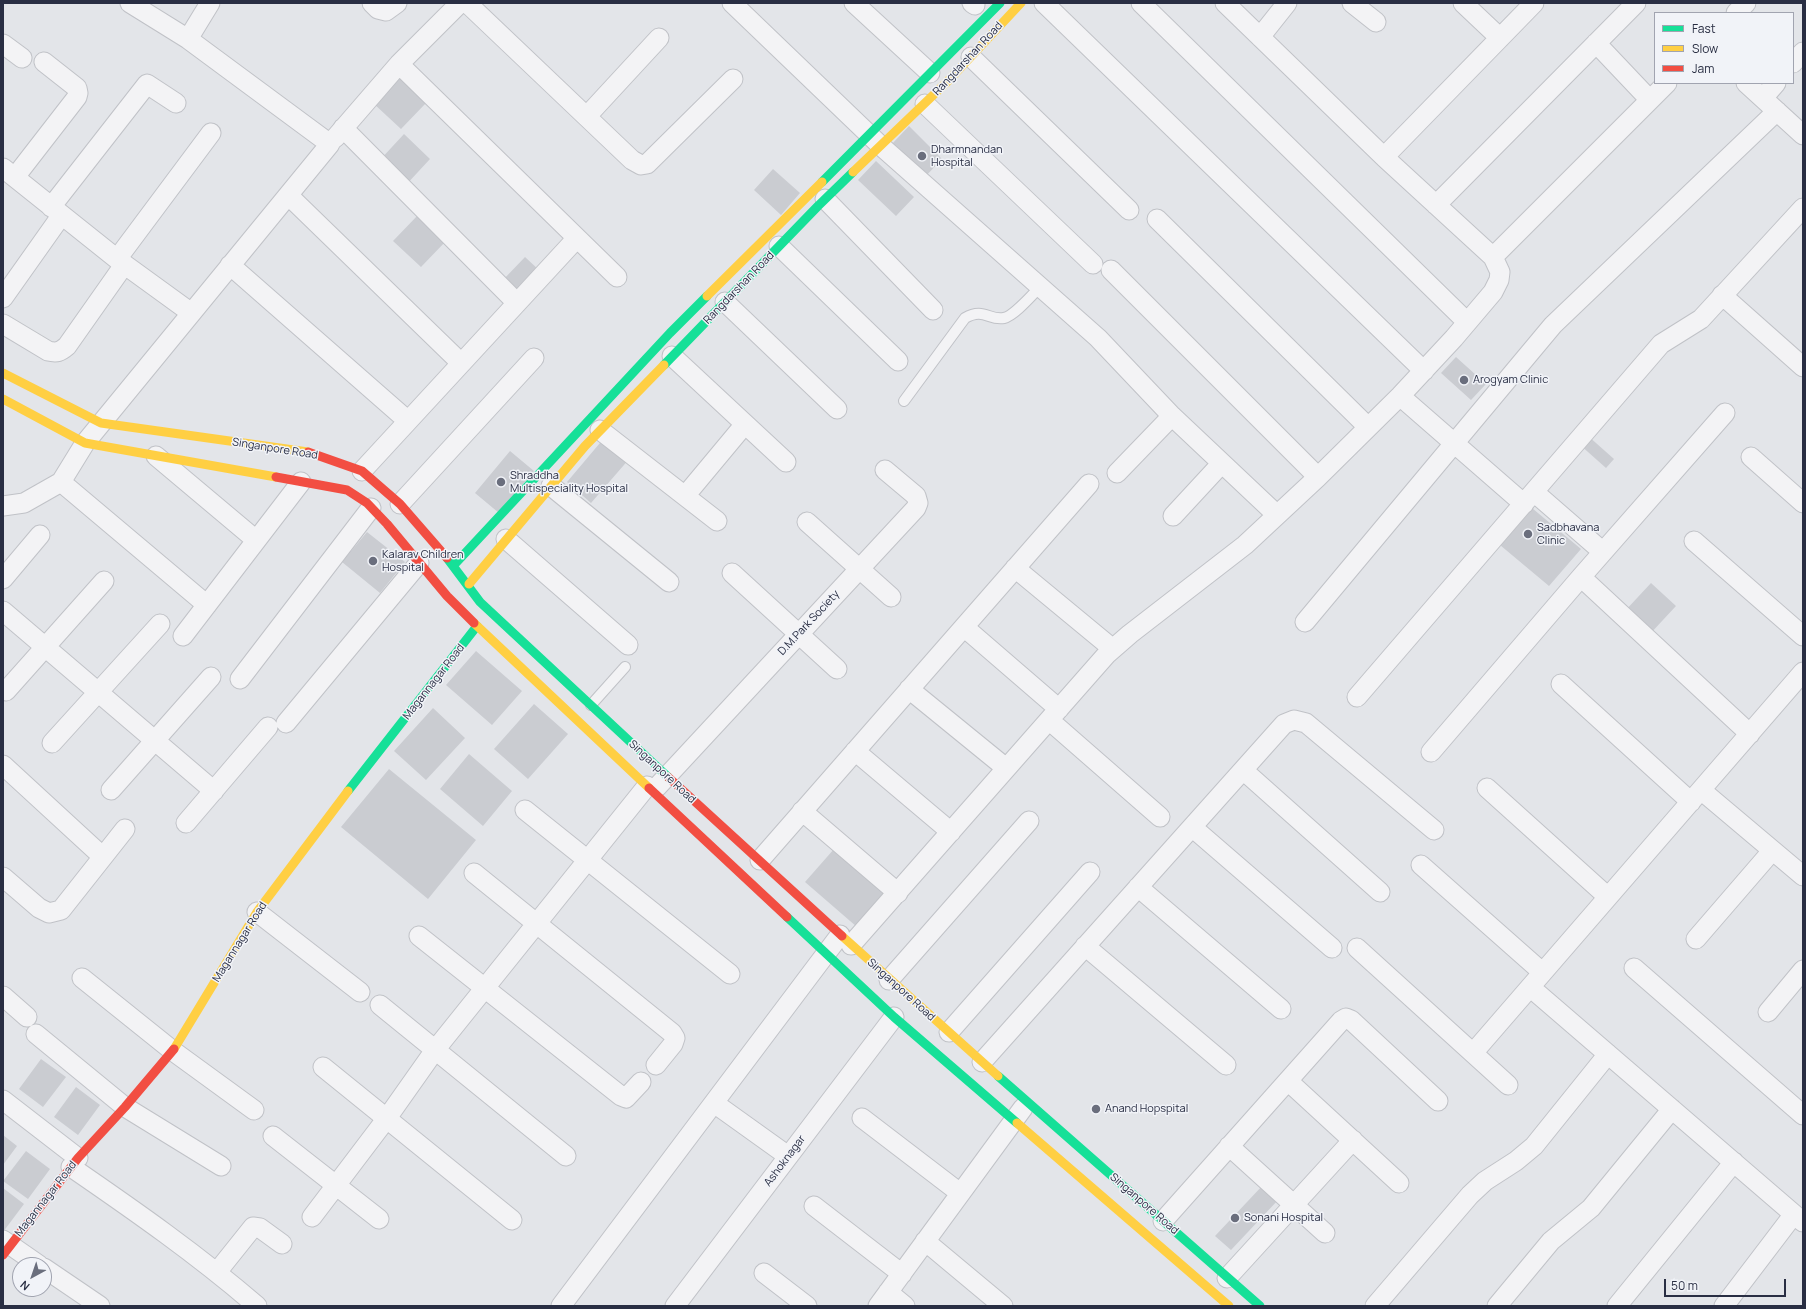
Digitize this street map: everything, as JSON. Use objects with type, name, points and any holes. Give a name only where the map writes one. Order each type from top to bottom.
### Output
[{"type":"main road","name":"Rangdarshan Road","points":[[468,584],[600,430],[825,199],[930,73],[961,44],[1000,3]]},
{"type":"main road","name":"Rangdarshan Road","points":[[454,565],[670,333],[874,140],[925,104],[1021,3]]},
{"type":"main road","name":"Singanpore Road","points":[[3,373],[100,423],[314,453],[362,471],[400,504],[454,565],[480,602],[666,776],[760,860],[889,980],[1260,1306]]},
{"type":"main road","name":"Singanpore Road","points":[[3,399],[85,443],[347,490],[371,508],[387,524],[446,596],[477,626],[894,1017],[1229,1306]]},
{"type":"main road","name":"Magannagar Road","points":[[5,1247],[75,1162],[126,1107],[173,1051],[257,912],[346,794],[477,626]]},
{"type":"street","points":[[130,3],[188,39],[330,144]]},
{"type":"street","points":[[188,39],[210,3]]},
{"type":"street","points":[[372,3],[378,9],[386,11],[397,3]]},
{"type":"street","points":[[3,506],[24,503],[61,482],[85,443],[100,423],[343,128],[399,64],[460,3]]},
{"type":"street","points":[[467,3],[632,160],[641,165],[647,164],[733,79]]},
{"type":"street","points":[[732,3],[874,140],[1098,338],[1172,416],[1277,515]]},
{"type":"street","points":[[854,3],[930,73]]},
{"type":"street","points":[[1044,3],[1424,371]]},
{"type":"street","points":[[1141,3],[1467,322]]},
{"type":"street","points":[[561,1306],[826,954],[845,940],[898,893],[1107,654],[1130,634],[1245,545],[1318,477],[1424,371],[1493,292],[1499,280],[1500,272],[1493,257],[1384,157],[1225,3]]},
{"type":"street","points":[[1260,37],[1287,3]]},
{"type":"street","points":[[1352,3],[1376,22]]},
{"type":"street","points":[[1463,3],[1500,38]]},
{"type":"street","points":[[1384,157],[1534,3]]},
{"type":"street","points":[[1436,204],[1636,3]]},
{"type":"street","points":[[1737,12],[1746,3]]},
{"type":"street","points":[[587,116],[659,38]]},
{"type":"street","points":[[1596,43],[1650,100]]},
{"type":"street","points":[[3,44],[22,58]]},
{"type":"street","points":[[1794,62],[1803,52]]},
{"type":"street","points":[[971,57],[1128,210]]},
{"type":"street","points":[[44,62],[77,88],[77,97],[9,172],[120,262],[190,312]]},
{"type":"street","points":[[399,64],[617,277]]},
{"type":"street","points":[[3,298],[56,211],[147,84],[176,103]]},
{"type":"street","points":[[1493,257],[1666,84]]},
{"type":"street","points":[[1747,84],[1803,134]]},
{"type":"street","points":[[1763,98],[1775,84]]},
{"type":"street","points":[[925,104],[1102,267],[1318,477]]},
{"type":"street","points":[[1305,622],[1553,325],[1777,111]]},
{"type":"street","points":[[343,128],[517,303]]},
{"type":"street","points":[[3,324],[48,351],[55,353],[61,352],[67,346],[120,262],[211,133]]},
{"type":"street","points":[[288,195],[461,363]]},
{"type":"street","points":[[825,199],[933,310]]},
{"type":"street","points":[[1357,697],[1661,344],[1701,319],[1803,208]]},
{"type":"street","points":[[1157,219],[1368,427]]},
{"type":"street","points":[[362,471],[577,238]]},
{"type":"street","points":[[779,246],[898,361]]},
{"type":"street","points":[[230,265],[408,421]]},
{"type":"street","points":[[1722,295],[1803,367]]},
{"type":"street","points":[[724,302],[837,409]]},
{"type":"street","points":[[672,356],[786,462]]},
{"type":"street","points":[[400,504],[534,358]]},
{"type":"street","points":[[1400,396],[1454,444],[1603,552]]},
{"type":"street","points":[[1431,752],[1581,577],[1725,413]]},
{"type":"street","points":[[1117,473],[1172,416]]},
{"type":"street","points":[[685,496],[745,424]]},
{"type":"street","points":[[600,430],[717,521]]},
{"type":"street","points":[[156,456],[256,540]]},
{"type":"street","points":[[1751,457],[1803,503]]},
{"type":"street","points":[[1174,516],[1222,463]]},
{"type":"street","name":"D.M.Park Society","points":[[312,1217],[387,1118],[435,1050],[588,860],[650,789],[666,776],[916,508],[918,503],[916,496],[885,470]]},
{"type":"street","points":[[61,482],[207,605]]},
{"type":"street","points":[[183,636],[301,482]]},
{"type":"street","points":[[760,860],[1089,484]]},
{"type":"street","points":[[551,486],[670,582]]},
{"type":"street","points":[[240,679],[371,508]]},
{"type":"street","points":[[808,522],[891,597]]},
{"type":"street","points":[[3,579],[40,535]]},
{"type":"street","points":[[506,540],[628,645]]},
{"type":"street","points":[[1694,541],[1803,636]]},
{"type":"street","points":[[186,823],[214,791],[277,725],[419,563]]},
{"type":"street","points":[[1015,568],[1113,649]]},
{"type":"street","points":[[732,573],[837,669]]},
{"type":"street","points":[[1581,577],[1750,734]]},
{"type":"street","points":[[6,691],[104,581]]},
{"type":"street","points":[[3,611],[214,791]]},
{"type":"street","points":[[52,743],[160,624]]},
{"type":"street","points":[[964,627],[1160,818]]},
{"type":"street","points":[[1473,1053],[1803,672]]},
{"type":"street","points":[[111,790],[211,677]]},
{"type":"street","points":[[1561,684],[1696,796],[1772,851],[1803,876]]},
{"type":"street","points":[[909,689],[1006,768]]},
{"type":"street","points":[[982,1062],[1284,724],[1294,720],[1306,723],[1434,830]]},
{"type":"street","points":[[855,751],[951,832]]},
{"type":"street","points":[[3,765],[103,857]]},
{"type":"street","points":[[1243,770],[1380,892]]},
{"type":"street","points":[[1487,788],[1608,897]]},
{"type":"street","points":[[525,810],[730,974]]},
{"type":"street","points":[[802,811],[898,893]]},
{"type":"street","points":[[889,980],[1029,821]]},
{"type":"street","points":[[1192,827],[1332,948]]},
{"type":"street","points":[[3,877],[39,908],[49,913],[61,910],[125,828]]},
{"type":"street","points":[[1696,939],[1772,851]]},
{"type":"street","points":[[1421,865],[1542,972]]},
{"type":"street","points":[[949,1032],[1090,872]]},
{"type":"street","points":[[474,873],[672,1033],[675,1038],[673,1044],[656,1065]]},
{"type":"street","points":[[1138,887],[1280,1009]]},
{"type":"street","points":[[257,912],[360,992]]},
{"type":"street","points":[[418,936],[621,1096],[626,1098],[641,1082]]},
{"type":"street","points":[[1085,946],[1226,1065]]},
{"type":"street","points":[[1357,948],[1508,1085]]},
{"type":"street","points":[[1634,968],[1803,1115]]},
{"type":"street","points":[[1768,1012],[1803,970]]},
{"type":"street","points":[[82,978],[173,1051],[254,1110]]},
{"type":"street","points":[[1530,987],[1799,1218],[1724,1306]]},
{"type":"street","points":[[3,996],[27,1017]]},
{"type":"street","points":[[380,1005],[566,1156]]},
{"type":"street","name":"Ashoknagar","points":[[675,1306],[894,1017]]},
{"type":"street","points":[[1163,1221],[1341,1021],[1346,1018],[1438,1101]]},
{"type":"street","points":[[36,1034],[126,1107],[221,1166]]},
{"type":"street","points":[[1375,1306],[1470,1196],[1485,1181],[1516,1161],[1539,1141],[1608,1054]]},
{"type":"street","points":[[323,1067],[512,1220]]},
{"type":"street","points":[[1288,1081],[1400,1183]]},
{"type":"street","points":[[3,1100],[75,1162],[217,1272],[257,1306]]},
{"type":"street","points":[[905,1306],[883,1299],[1027,1102]]},
{"type":"street","points":[[714,1103],[788,1156]]},
{"type":"street","points":[[1497,1306],[1551,1241],[1591,1208],[1672,1109]]},
{"type":"street","points":[[862,1118],[960,1193]]},
{"type":"street","points":[[273,1136],[379,1219]]},
{"type":"street","points":[[1228,1278],[1353,1140]]},
{"type":"street","points":[[1229,1146],[1325,1233]]},
{"type":"street","points":[[1617,1306],[1734,1162]]},
{"type":"street","points":[[814,1206],[902,1274]]},
{"type":"street","points":[[217,1272],[253,1227],[260,1228],[282,1244]]},
{"type":"street","points":[[925,1241],[1003,1306]]},
{"type":"street","points":[[5,1247],[24,1257]]},
{"type":"street","points":[[52,1273],[100,1306]]},
{"type":"street","points":[[764,1273],[806,1306]]},
{"type":"lane","points":[[904,401],[965,318],[972,314],[981,313],[1004,318],[1011,314],[1040,287]]},
{"type":"lane","points":[[591,705],[624,667]]},
{"type":"building","points":[[399,75],[426,103],[401,129],[373,103]]},
{"type":"building","points":[[909,126],[942,159],[924,178],[891,145]]},
{"type":"building","points":[[404,134],[430,159],[405,186],[379,161]]},
{"type":"building","points":[[876,161],[914,197],[896,216],[858,180]]},
{"type":"building","points":[[773,169],[800,193],[781,215],[754,190]]},
{"type":"building","points":[[418,215],[446,241],[421,267],[393,241]]},
{"type":"building","points":[[525,257],[540,271],[518,295],[502,281]]},
{"type":"building","points":[[1456,357],[1486,384],[1471,400],[1441,373]]},
{"type":"building","points":[[1587,435],[1614,459],[1606,468],[1579,444]]},
{"type":"building","points":[[605,437],[630,458],[591,503],[567,482]]},
{"type":"building","points":[[510,451],[534,471],[499,513],[475,493]]},
{"type":"building","points":[[1526,503],[1581,549],[1549,586],[1494,540]]},
{"type":"building","points":[[367,532],[405,562],[380,593],[342,562]]},
{"type":"building","points":[[1651,583],[1676,606],[1649,635],[1624,612]]},
{"type":"building","points":[[476,651],[522,691],[492,725],[446,685]]},
{"type":"building","points":[[534,704],[568,734],[528,779],[494,749]]},
{"type":"building","points":[[433,708],[465,738],[426,780],[394,751]]},
{"type":"building","points":[[469,754],[512,791],[483,826],[440,789]]},
{"type":"building","points":[[389,769],[476,840],[428,899],[341,827]]},
{"type":"building","points":[[834,849],[885,895],[857,927],[805,882]]},
{"type":"building","points":[[41,1059],[66,1077],[43,1107],[19,1089]]},
{"type":"building","points":[[76,1087],[100,1105],[78,1135],[54,1117]]},
{"type":"building","points":[[3,1135],[17,1146],[3,1165]]},
{"type":"building","points":[[26,1151],[50,1169],[28,1199],[3,1181]]},
{"type":"building","points":[[1263,1185],[1279,1199],[1231,1250],[1215,1236]]},
{"type":"building","points":[[3,1188],[24,1204],[3,1232]]},
{"type":"traffic: fast","points":[[822,182],[1000,3]]},
{"type":"traffic: fast","points":[[664,365],[818,206],[853,172]]},
{"type":"traffic: fast","points":[[454,565],[670,333],[707,296]]},
{"type":"traffic: fast","points":[[447,558],[480,602],[668,777]]},
{"type":"traffic: fast","points":[[348,791],[477,626]]},
{"type":"traffic: fast","points":[[787,917],[894,1017],[1017,1123]]},
{"type":"traffic: fast","points":[[998,1076],[1260,1306]]},
{"type":"traffic: slow","points":[[853,172],[949,80],[1021,3]]},
{"type":"traffic: slow","points":[[707,296],[822,182]]},
{"type":"traffic: slow","points":[[469,584],[585,446],[664,365]]},
{"type":"traffic: slow","points":[[3,373],[101,423],[308,452]]},
{"type":"traffic: slow","points":[[3,399],[85,443],[276,477]]},
{"type":"traffic: slow","points":[[474,623],[649,788]]},
{"type":"traffic: slow","points":[[174,1049],[257,912],[348,791]]},
{"type":"traffic: slow","points":[[842,936],[998,1076]]},
{"type":"traffic: slow","points":[[1017,1123],[1229,1306]]},
{"type":"traffic: jam","points":[[308,452],[362,471],[400,504],[447,558]]},
{"type":"traffic: jam","points":[[276,477],[347,490],[367,503],[387,524],[447,596],[474,623]]},
{"type":"traffic: jam","points":[[668,777],[842,936]]},
{"type":"traffic: jam","points":[[649,788],[787,917]]},
{"type":"traffic: jam","points":[[3,1255],[78,1158],[125,1107],[174,1049]]},
{"type":"place","name":"Dharmnandan Hospital","points":[[922,156]]},
{"type":"place","name":"Arogyam Clinic","points":[[1464,380]]},
{"type":"place","name":"Shraddha Multispeciality Hospital","points":[[501,482]]},
{"type":"place","name":"Sadbhavana Clinic","points":[[1528,534]]},
{"type":"place","name":"Kalarav Children Hospital","points":[[373,561]]},
{"type":"place","name":"Anand Hopspital","points":[[1096,1109]]},
{"type":"place","name":"Sonani Hospital","points":[[1235,1218]]}]
